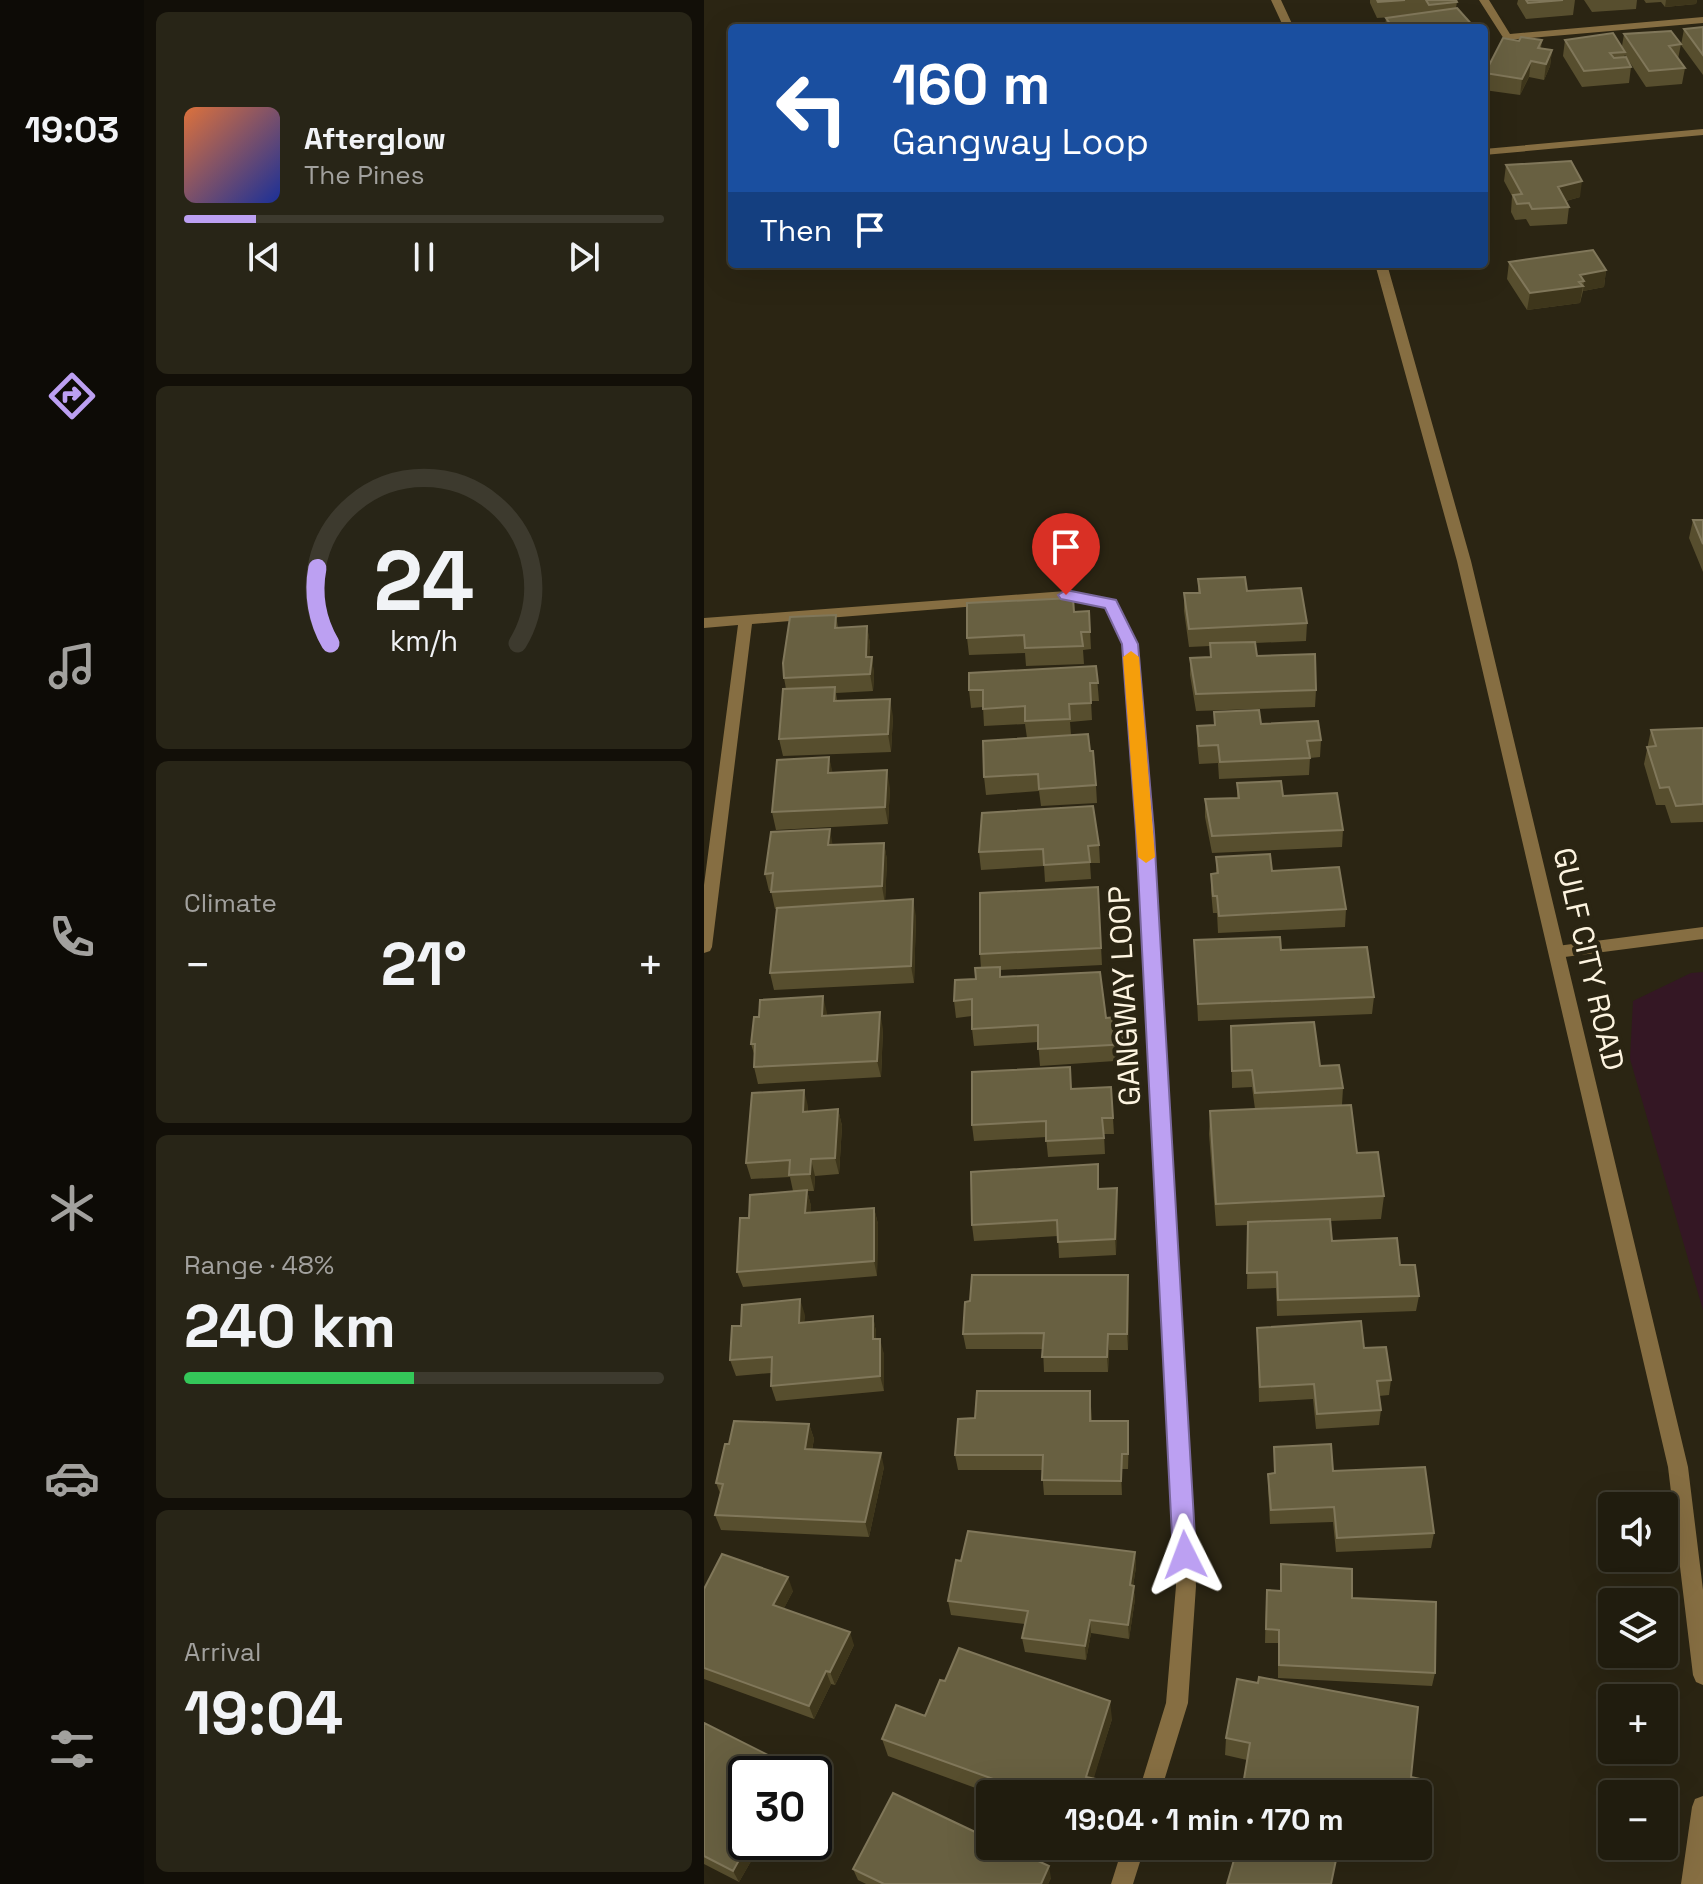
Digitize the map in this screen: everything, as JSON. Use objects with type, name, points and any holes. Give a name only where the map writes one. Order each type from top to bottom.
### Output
[{"type":"street","points":[[1276,0],[1287,24]]},
{"type":"street","points":[[1484,0],[1507,37],[1703,20]]},
{"type":"street","points":[[1488,152],[1703,132]]},
{"type":"street","name":"GULF CITY ROAD","points":[[1382,268],[1464,561],[1678,1467],[1703,1675]]},
{"type":"street","name":"GANGWAY LOOP","points":[[704,623],[1066,595],[1110,604],[1130,644],[1145,832],[1186,1586],[1177,1703],[1153,1780]]},
{"type":"street","points":[[704,947],[745,621]]},
{"type":"street","points":[[1557,952],[1703,933]]},
{"type":"street","points":[[1692,1884],[1703,1807]]},
{"type":"street","points":[[1122,1884],[1130,1860]]},
{"type":"shaded area","points":[[1703,972],[1703,1310],[1630,1059],[1633,1001],[1691,973]]},
{"type":"building","points":[[1426,0],[1456,0],[1457,2],[1429,5]]},
{"type":"building","points":[[1526,0],[1563,0],[1528,3]]},
{"type":"building","points":[[1457,8],[1471,24],[1390,24],[1386,18]]},
{"type":"building","points":[[1703,27],[1703,55],[1684,29]]},
{"type":"building","points":[[1671,31],[1681,44],[1669,46],[1685,68],[1649,71],[1624,34]]},
{"type":"building","points":[[1613,33],[1625,52],[1610,53],[1614,58],[1626,57],[1631,67],[1584,71],[1565,40]]},
{"type":"building","points":[[1521,37],[1542,40],[1538,48],[1552,50],[1546,64],[1531,61],[1522,79],[1488,73],[1488,67],[1503,38],[1519,41]]},
{"type":"building","points":[[1571,161],[1582,181],[1558,187],[1569,207],[1532,209],[1529,203],[1517,204],[1513,195],[1522,194],[1506,165]]},
{"type":"building","points":[[1593,250],[1606,270],[1580,275],[1584,281],[1579,282],[1583,286],[1530,293],[1509,262]]},
{"type":"building","points":[[1693,520],[1703,520],[1703,544]]},
{"type":"building","points":[[1245,577],[1247,591],[1301,588],[1307,623],[1189,629],[1184,593],[1200,593],[1198,579]]},
{"type":"building","points":[[1073,598],[1074,612],[1089,611],[1090,632],[1081,632],[1083,646],[1025,648],[1024,635],[967,638],[967,603]]},
{"type":"building","points":[[836,615],[835,628],[867,626],[866,657],[872,657],[870,674],[784,678],[783,663],[790,617]]},
{"type":"building","points":[[1255,642],[1257,656],[1315,654],[1316,690],[1196,694],[1190,658],[1211,657],[1210,643]]},
{"type":"building","points":[[1096,666],[1098,683],[1090,683],[1091,703],[1069,704],[1070,719],[1025,721],[1025,706],[983,709],[983,690],[969,690],[969,673]]},
{"type":"building","points":[[835,687],[834,701],[890,699],[888,734],[779,739],[783,689]]},
{"type":"building","points":[[1259,710],[1261,724],[1318,721],[1321,740],[1307,741],[1310,758],[1220,762],[1218,745],[1199,746],[1197,726],[1215,725],[1214,712]]},
{"type":"building","points":[[1703,728],[1703,804],[1676,806],[1669,787],[1660,788],[1647,747],[1656,746],[1651,730]]},
{"type":"building","points":[[1088,734],[1096,785],[1039,789],[1038,774],[984,777],[983,741]]},
{"type":"building","points":[[829,757],[828,773],[887,770],[885,807],[772,812],[777,760]]},
{"type":"building","points":[[1281,781],[1283,796],[1337,793],[1343,830],[1212,836],[1205,799],[1239,798],[1237,783]]},
{"type":"building","points":[[1093,806],[1099,845],[1088,846],[1090,862],[1044,865],[1043,849],[979,852],[982,813]]},
{"type":"building","points":[[830,829],[828,845],[884,843],[882,886],[771,892],[773,873],[765,874],[771,832]]},
{"type":"building","points":[[1270,854],[1272,871],[1339,867],[1346,909],[1219,916],[1211,874],[1218,873],[1216,857]]},
{"type":"building","points":[[1098,887],[1101,948],[980,954],[980,893]]},
{"type":"building","points":[[913,899],[911,966],[770,973],[777,908]]},
{"type":"building","points":[[1280,937],[1281,950],[1367,947],[1374,997],[1198,1004],[1194,940]]},
{"type":"building","points":[[1000,967],[1000,977],[1100,972],[1106,1018],[1127,1016],[1129,1044],[1038,1049],[1038,1025],[972,1029],[972,999],[954,1001],[955,980],[976,979],[975,968]]},
{"type":"building","points":[[823,996],[822,1016],[880,1012],[877,1061],[754,1067],[755,1044],[751,1044],[754,1017],[759,1017],[760,1000]]},
{"type":"building","points":[[1314,1022],[1320,1066],[1339,1065],[1343,1088],[1255,1093],[1252,1070],[1232,1071],[1231,1026]]},
{"type":"building","points":[[1070,1067],[1071,1089],[1111,1087],[1113,1118],[1102,1118],[1104,1138],[1046,1141],[1046,1121],[972,1125],[972,1072]]},
{"type":"building","points":[[804,1090],[803,1112],[838,1109],[835,1158],[811,1159],[810,1174],[789,1175],[790,1160],[746,1163],[752,1093]]},
{"type":"building","points":[[1351,1105],[1357,1153],[1378,1152],[1384,1196],[1216,1204],[1210,1111]]},
{"type":"building","points":[[1098,1164],[1098,1189],[1117,1188],[1115,1239],[1058,1242],[1057,1220],[972,1225],[971,1172]]},
{"type":"building","points":[[807,1190],[805,1213],[874,1208],[874,1261],[737,1272],[740,1218],[749,1218],[750,1195]]},
{"type":"building","points":[[1330,1219],[1332,1241],[1397,1238],[1400,1265],[1415,1265],[1419,1296],[1278,1300],[1277,1272],[1247,1273],[1248,1222]]},
{"type":"building","points":[[972,1275],[1128,1275],[1127,1334],[1108,1334],[1107,1357],[1042,1357],[1044,1333],[963,1334],[965,1302],[970,1301]]},
{"type":"building","points":[[800,1299],[799,1323],[873,1316],[873,1339],[880,1339],[880,1376],[771,1386],[772,1357],[730,1360],[732,1326],[741,1326],[742,1305]]},
{"type":"building","points":[[1361,1321],[1364,1348],[1386,1347],[1391,1380],[1377,1381],[1381,1410],[1317,1414],[1314,1384],[1260,1387],[1257,1328]]},
{"type":"building","points":[[977,1391],[1090,1391],[1090,1421],[1128,1421],[1128,1454],[1122,1454],[1121,1481],[1042,1480],[1043,1455],[955,1455],[958,1419],[975,1418]]},
{"type":"building","points":[[734,1421],[809,1424],[805,1449],[881,1453],[865,1522],[715,1515],[723,1484],[716,1483]]},
{"type":"building","points":[[1331,1444],[1333,1471],[1425,1467],[1434,1533],[1337,1538],[1334,1507],[1271,1510],[1268,1474],[1275,1473],[1274,1447]]},
{"type":"building","points":[[968,1531],[1135,1552],[1128,1625],[1090,1620],[1085,1646],[1022,1638],[1028,1611],[948,1601],[956,1560],[961,1561]]},
{"type":"building","points":[[722,1554],[788,1577],[773,1605],[850,1632],[809,1706],[704,1668],[704,1589]]},
{"type":"building","points":[[1281,1564],[1352,1569],[1352,1598],[1436,1602],[1435,1673],[1279,1665],[1279,1630],[1266,1629],[1267,1590],[1281,1591]]},
{"type":"building","points":[[959,1648],[1110,1701],[1086,1777],[1096,1780],[996,1780],[882,1739],[896,1705],[925,1716],[940,1680],[945,1681]]},
{"type":"building","points":[[1259,1677],[1418,1707],[1411,1777],[1424,1780],[1244,1780],[1250,1743],[1226,1738],[1237,1679],[1258,1683]]},
{"type":"building","points":[[704,1723],[770,1756],[728,1756],[728,1860],[739,1860],[733,1871],[704,1856]]},
{"type":"building","points":[[893,1793],[976,1832],[976,1860],[1036,1860],[1049,1866],[1041,1884],[884,1884],[853,1869]]},
{"type":"building","points":[[1234,1860],[1336,1860],[1331,1884],[1227,1884]]},
{"type":"slow traffic","points":[[1131,657],[1146,857]]},
{"type":"route","points":[[1066,595],[1110,604],[1130,644],[1145,832],[1185,1555]]}]
